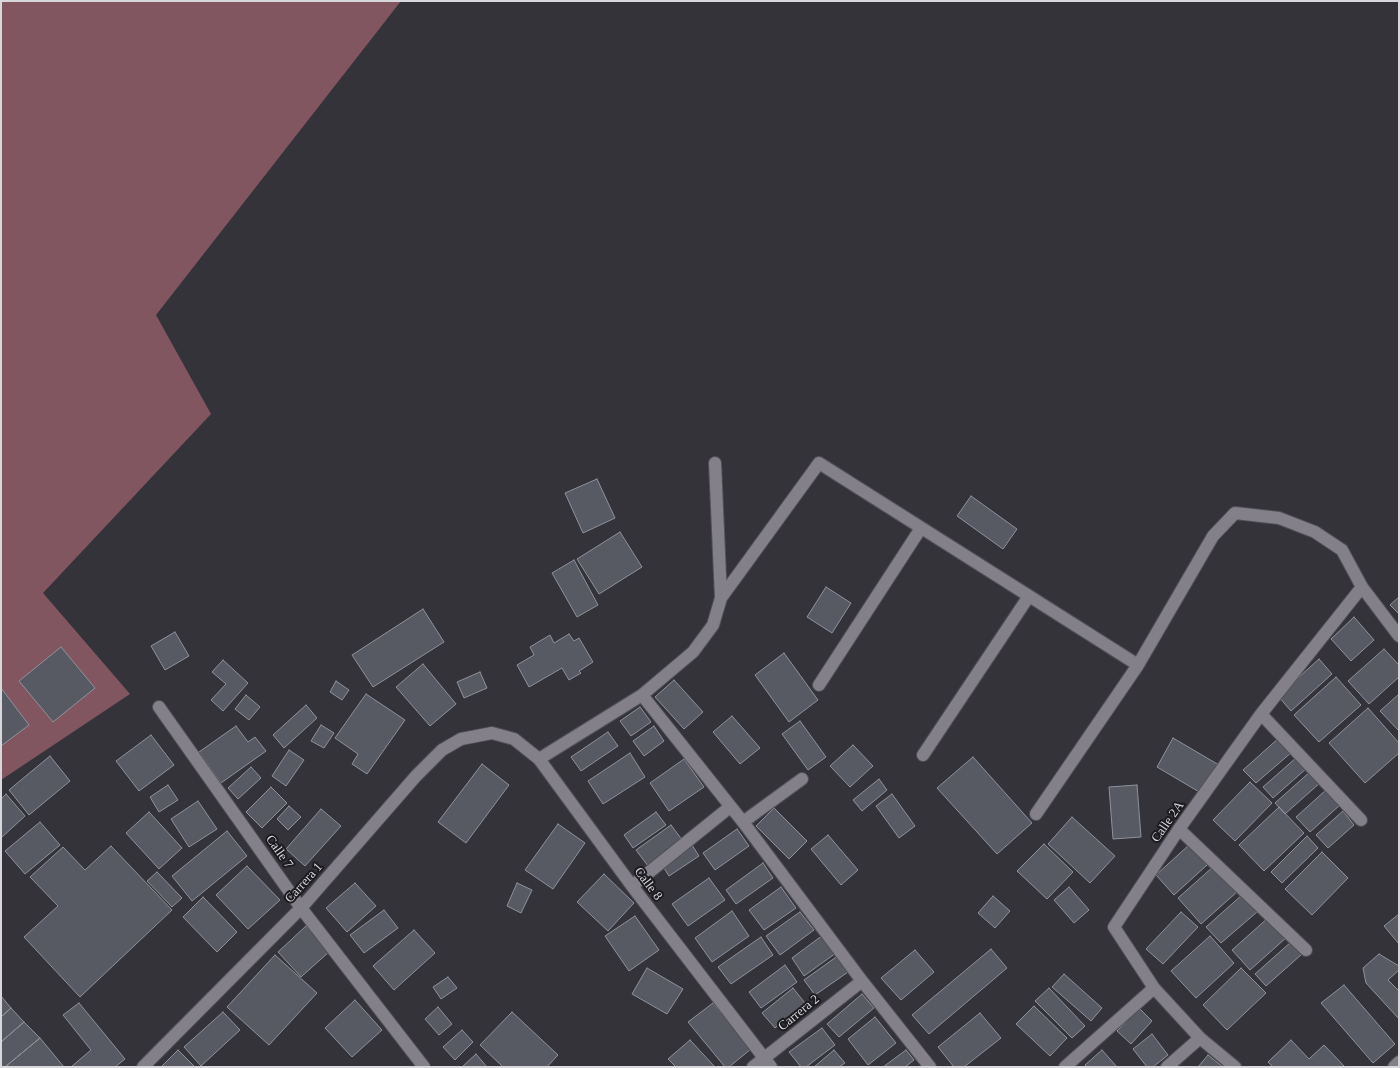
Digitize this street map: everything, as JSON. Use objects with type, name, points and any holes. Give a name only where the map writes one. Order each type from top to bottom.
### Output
[{"type":"street","points":[[539,759],[642,695],[693,652],[713,625],[721,598],[715,463]]},
{"type":"street","points":[[721,598],[819,463],[1138,665]]},
{"type":"street","points":[[1036,814],[1138,665],[1213,536],[1235,513],[1279,518],[1315,532],[1342,550],[1362,587],[1399,636]]},
{"type":"street","points":[[819,685],[922,528]]},
{"type":"street","name":"Calle 2A","points":[[1235,1067],[1200,1038],[1154,988],[1114,927],[1179,829],[1262,714],[1362,587]]},
{"type":"street","points":[[924,755],[1029,596]]},
{"type":"street","points":[[642,695],[742,822],[862,981],[930,1067]]},
{"type":"street","name":"Calle 7","points":[[159,707],[301,908],[424,1067]]},
{"type":"street","points":[[1262,714],[1361,820]]},
{"type":"street","name":"Calle 8","points":[[492,733],[514,739],[539,759],[632,886],[768,1063]]},
{"type":"street","name":"Carrera 1","points":[[143,1067],[301,908],[416,776],[442,750],[461,738],[492,733]]},
{"type":"street","points":[[742,822],[802,780]]},
{"type":"street","points":[[632,886],[730,807]]},
{"type":"street","points":[[1179,829],[1306,950]]},
{"type":"street","name":"Carrera 2","points":[[753,1067],[768,1063],[862,981]]},
{"type":"street","points":[[1064,1067],[1154,988]]},
{"type":"street","points":[[1167,1067],[1200,1038]]},
{"type":"street","points":[[1394,1067],[1399,1062]]},
{"type":"shaded area","points":[[1,1],[401,1],[156,315],[211,414],[43,593],[130,694],[1,780]]},
{"type":"building","points":[[597,479],[615,518],[583,533],[565,493]]},
{"type":"building","points":[[971,496],[1017,529],[1003,549],[957,516]]},
{"type":"building","points":[[620,532],[642,567],[599,594],[577,559]]},
{"type":"building","points":[[574,560],[598,605],[577,617],[552,573]]},
{"type":"building","points":[[826,587],[851,603],[832,633],[807,617]]},
{"type":"building","points":[[1399,597],[1399,614],[1390,605]]},
{"type":"building","points":[[423,609],[444,642],[373,687],[352,655]]},
{"type":"building","points":[[1354,617],[1374,640],[1351,661],[1331,639]]},
{"type":"building","points":[[175,632],[189,656],[165,670],[151,646]]},
{"type":"building","points":[[569,634],[574,641],[579,638],[593,662],[579,671],[581,673],[569,680],[562,668],[529,687],[517,665],[534,655],[530,647],[550,635],[554,643]]},
{"type":"building","points":[[61,647],[95,688],[53,722],[19,681]]},
{"type":"building","points":[[1384,649],[1399,665],[1399,677],[1369,704],[1348,681]]},
{"type":"building","points":[[784,653],[818,700],[789,722],[755,675]]},
{"type":"building","points":[[1319,659],[1332,674],[1291,711],[1278,696]]},
{"type":"building","points":[[223,660],[248,683],[223,711],[211,700],[226,684],[212,672]]},
{"type":"building","points":[[423,664],[456,704],[430,726],[396,687]]},
{"type":"building","points":[[480,672],[487,688],[464,698],[457,682]]},
{"type":"building","points":[[1336,677],[1361,705],[1319,742],[1294,715]]},
{"type":"building","points":[[674,680],[703,712],[684,729],[655,697]]},
{"type":"building","points":[[336,681],[349,690],[342,700],[330,692]]},
{"type":"building","points":[[1,688],[29,725],[1,746]]},
{"type":"building","points":[[366,694],[405,720],[367,774],[352,764],[358,754],[335,738]]},
{"type":"building","points":[[1399,694],[1399,731],[1380,711]]},
{"type":"building","points":[[246,695],[260,707],[249,720],[235,709]]},
{"type":"building","points":[[306,705],[317,718],[284,748],[273,735]]},
{"type":"building","points":[[640,707],[651,722],[631,736],[620,721]]},
{"type":"building","points":[[1368,708],[1399,743],[1399,753],[1365,783],[1329,743]]},
{"type":"building","points":[[732,716],[760,748],[740,764],[713,732]]},
{"type":"building","points":[[800,721],[826,757],[808,770],[782,734]]},
{"type":"building","points":[[321,725],[334,733],[324,748],[311,741]]},
{"type":"building","points":[[236,726],[248,742],[255,737],[266,751],[221,783],[199,752]]},
{"type":"building","points":[[654,726],[664,741],[644,756],[633,741]]},
{"type":"building","points":[[608,732],[618,746],[581,771],[571,757]]},
{"type":"building","points":[[151,735],[174,765],[139,791],[116,761]]},
{"type":"building","points":[[1280,737],[1292,752],[1256,783],[1243,770]]},
{"type":"building","points":[[1173,738],[1219,765],[1201,793],[1157,767]]},
{"type":"building","points":[[853,745],[873,766],[850,787],[830,766]]},
{"type":"building","points":[[289,750],[304,760],[286,786],[272,776]]},
{"type":"building","points":[[630,753],[645,777],[603,804],[588,781]]},
{"type":"building","points":[[50,756],[70,781],[29,815],[9,790]]},
{"type":"building","points":[[973,757],[1032,823],[997,854],[937,788]]},
{"type":"building","points":[[1297,757],[1307,768],[1273,798],[1263,787]]},
{"type":"building","points":[[684,759],[704,787],[669,811],[650,783]]},
{"type":"building","points":[[482,764],[509,785],[466,843],[438,822]]},
{"type":"building","points":[[251,767],[261,778],[238,799],[228,788]]},
{"type":"building","points":[[1311,771],[1321,782],[1285,814],[1275,803]]},
{"type":"building","points":[[879,779],[887,790],[862,811],[853,800]]},
{"type":"building","points":[[1250,782],[1272,803],[1235,841],[1213,820]]},
{"type":"building","points":[[168,785],[178,800],[159,812],[150,797]]},
{"type":"building","points":[[1137,785],[1141,837],[1113,839],[1109,787]]},
{"type":"building","points":[[271,787],[287,803],[262,828],[246,812]]},
{"type":"building","points":[[1326,790],[1340,805],[1310,832],[1296,817]]},
{"type":"building","points":[[6,794],[25,816],[1,838],[1,799]]},
{"type":"building","points":[[892,794],[915,826],[899,838],[876,806]]},
{"type":"building","points":[[198,801],[217,829],[189,847],[171,819]]},
{"type":"building","points":[[289,806],[301,817],[288,830],[277,819]]},
{"type":"building","points":[[1279,807],[1304,833],[1264,871],[1239,845]]},
{"type":"building","points":[[774,808],[807,841],[789,859],[756,826]]},
{"type":"building","points":[[321,809],[341,826],[305,866],[286,849]]},
{"type":"building","points":[[1343,811],[1354,825],[1328,848],[1316,835]]},
{"type":"building","points":[[149,812],[182,848],[159,869],[126,833]]},
{"type":"building","points":[[656,812],[666,825],[633,848],[624,835]]},
{"type":"building","points":[[1072,817],[1115,856],[1090,883],[1048,844]]},
{"type":"building","points":[[40,822],[60,845],[25,874],[5,851]]},
{"type":"building","points":[[558,824],[585,843],[553,889],[525,870]]},
{"type":"building","points":[[671,825],[683,841],[648,866],[636,850]]},
{"type":"building","points":[[737,829],[749,846],[715,870],[703,853]]},
{"type":"building","points":[[227,831],[247,856],[192,901],[172,876]]},
{"type":"building","points":[[828,835],[858,870],[841,885],[811,849]]},
{"type":"building","points":[[1307,836],[1318,848],[1282,883],[1271,872]]},
{"type":"building","points":[[1044,844],[1073,872],[1047,899],[1017,871]]},
{"type":"building","points":[[692,845],[699,856],[669,876],[662,865]]},
{"type":"building","points":[[1189,845],[1207,865],[1174,895],[1156,875]]},
{"type":"building","points":[[111,846],[172,910],[80,997],[24,937],[58,906],[30,877],[63,847],[85,870]]},
{"type":"building","points":[[1322,852],[1348,878],[1312,915],[1285,889]]},
{"type":"building","points":[[763,863],[773,878],[736,904],[726,890]]},
{"type":"building","points":[[247,866],[280,900],[248,929],[216,895]]},
{"type":"building","points":[[1214,866],[1238,891],[1201,924],[1178,898]]},
{"type":"building","points":[[157,872],[182,898],[172,907],[147,881]]},
{"type":"building","points":[[604,874],[634,903],[608,931],[577,902]]},
{"type":"building","points":[[709,878],[725,900],[688,926],[672,904]]},
{"type":"building","points":[[355,883],[376,906],[347,932],[326,908]]},
{"type":"building","points":[[517,883],[532,890],[521,913],[507,906]]},
{"type":"building","points":[[781,887],[796,908],[764,930],[749,910]]},
{"type":"building","points":[[1069,887],[1089,910],[1074,923],[1054,900]]},
{"type":"building","points":[[1242,895],[1257,912],[1221,943],[1206,927]]},
{"type":"building","points":[[993,896],[1010,911],[995,928],[978,913]]},
{"type":"building","points":[[203,897],[237,932],[217,952],[183,917]]},
{"type":"building","points":[[384,910],[398,928],[364,953],[350,935]]},
{"type":"building","points":[[732,911],[749,936],[712,962],[695,938]]},
{"type":"building","points":[[800,912],[814,930],[780,955],[766,936]]},
{"type":"building","points":[[1181,912],[1198,927],[1163,964],[1146,949]]},
{"type":"building","points":[[1399,914],[1399,944],[1384,926]]},
{"type":"building","points":[[635,916],[659,950],[629,971],[605,936]]},
{"type":"building","points":[[1269,917],[1287,937],[1250,970],[1232,950]]},
{"type":"building","points":[[306,926],[330,951],[301,977],[278,952]]},
{"type":"building","points":[[414,930],[435,953],[394,990],[373,966]]},
{"type":"building","points":[[823,935],[836,953],[804,976],[792,958]]},
{"type":"building","points":[[1210,936],[1234,963],[1196,998],[1171,971]]},
{"type":"building","points":[[761,937],[773,955],[731,984],[718,967]]},
{"type":"building","points":[[1291,942],[1302,954],[1266,986],[1255,974]]},
{"type":"building","points":[[991,949],[1007,968],[929,1034],[912,1015]]},
{"type":"building","points":[[915,950],[934,972],[901,1000],[881,978]]},
{"type":"building","points":[[1379,954],[1399,966],[1399,970],[1388,980],[1399,990],[1399,1019],[1366,983],[1363,968]]},
{"type":"building","points":[[275,955],[317,993],[269,1045],[227,1007]]},
{"type":"building","points":[[839,955],[851,970],[815,995],[804,980]]},
{"type":"building","points":[[785,965],[797,982],[761,1008],[749,992]]},
{"type":"building","points":[[647,968],[683,989],[667,1014],[632,994]]},
{"type":"building","points":[[1241,968],[1266,993],[1227,1030],[1203,1005]]},
{"type":"building","points":[[1064,974],[1102,1008],[1091,1021],[1052,987]]},
{"type":"building","points":[[448,977],[457,988],[441,999],[433,987]]},
{"type":"building","points":[[1344,985],[1395,1044],[1373,1063],[1321,1003]]},
{"type":"building","points":[[793,988],[805,1003],[775,1028],[762,1013]]},
{"type":"building","points":[[1049,988],[1085,1026],[1072,1038],[1035,1001]]},
{"type":"building","points":[[862,994],[874,1008],[839,1037],[827,1024]]},
{"type":"building","points":[[1,996],[11,1008],[1,1017]]},
{"type":"building","points":[[355,1000],[382,1030],[352,1057],[325,1028]]},
{"type":"building","points":[[79,1003],[125,1059],[115,1067],[71,1067],[91,1050],[63,1015]]},
{"type":"building","points":[[713,1003],[751,1049],[729,1067],[725,1067],[688,1022]]},
{"type":"building","points":[[1034,1006],[1067,1038],[1050,1056],[1016,1024]]},
{"type":"building","points":[[438,1007],[452,1024],[439,1035],[425,1019]]},
{"type":"building","points":[[11,1008],[24,1022],[1,1042],[1,1017]]},
{"type":"building","points":[[1139,1008],[1152,1021],[1131,1044],[1117,1031]]},
{"type":"building","points":[[223,1012],[240,1030],[201,1066],[184,1047]]},
{"type":"building","points":[[512,1012],[558,1055],[547,1067],[503,1067],[480,1045]]},
{"type":"building","points":[[980,1013],[1001,1038],[964,1067],[954,1067],[938,1047]]},
{"type":"building","points":[[875,1017],[896,1043],[868,1065],[848,1039]]},
{"type":"building","points":[[24,1022],[40,1038],[5,1067],[1,1067],[1,1042]]},
{"type":"building","points":[[822,1028],[835,1045],[806,1067],[801,1067],[789,1052]]},
{"type":"building","points":[[462,1030],[473,1042],[455,1060],[443,1047]]},
{"type":"building","points":[[1152,1034],[1168,1055],[1153,1067],[1147,1067],[1133,1049]]},
{"type":"building","points":[[40,1038],[64,1067],[5,1067]]},
{"type":"building","points":[[690,1040],[715,1067],[676,1067],[668,1059]]},
{"type":"building","points":[[1291,1040],[1309,1059],[1324,1045],[1345,1067],[1273,1067],[1268,1062]]},
{"type":"building","points":[[178,1050],[195,1067],[161,1067]]},
{"type":"building","points":[[834,1050],[845,1063],[839,1067],[814,1067]]},
{"type":"building","points":[[906,1050],[914,1060],[905,1067],[883,1067]]},
{"type":"building","points":[[1102,1050],[1117,1067],[1087,1067],[1085,1065]]},
{"type":"building","points":[[476,1054],[487,1067],[462,1067]]},
{"type":"building","points":[[1208,1055],[1223,1067],[1198,1067]]}]
